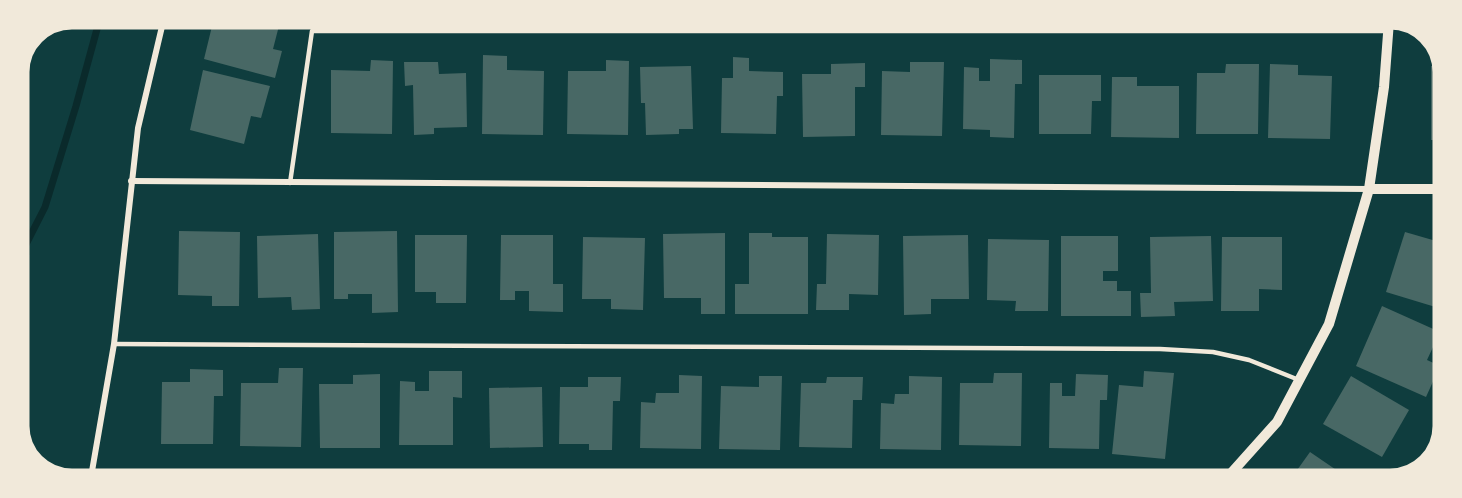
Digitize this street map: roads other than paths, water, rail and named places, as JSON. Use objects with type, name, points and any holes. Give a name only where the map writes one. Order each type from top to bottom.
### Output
[{"type":"street","points":[[92,470],[114,344],[131,181],[143,103],[161,29]]},
{"type":"street","points":[[1234,470],[1277,422],[1329,324],[1369,189],[1384,87],[1389,29]]},
{"type":"street","points":[[131,181],[1433,189]]},
{"type":"lane","points":[[290,183],[312,31],[743,29]]},
{"type":"lane","points":[[114,344],[1160,349],[1213,352],[1249,360],[1299,380]]},
{"type":"waterway","points":[[29,238],[45,207],[97,29]]}]
